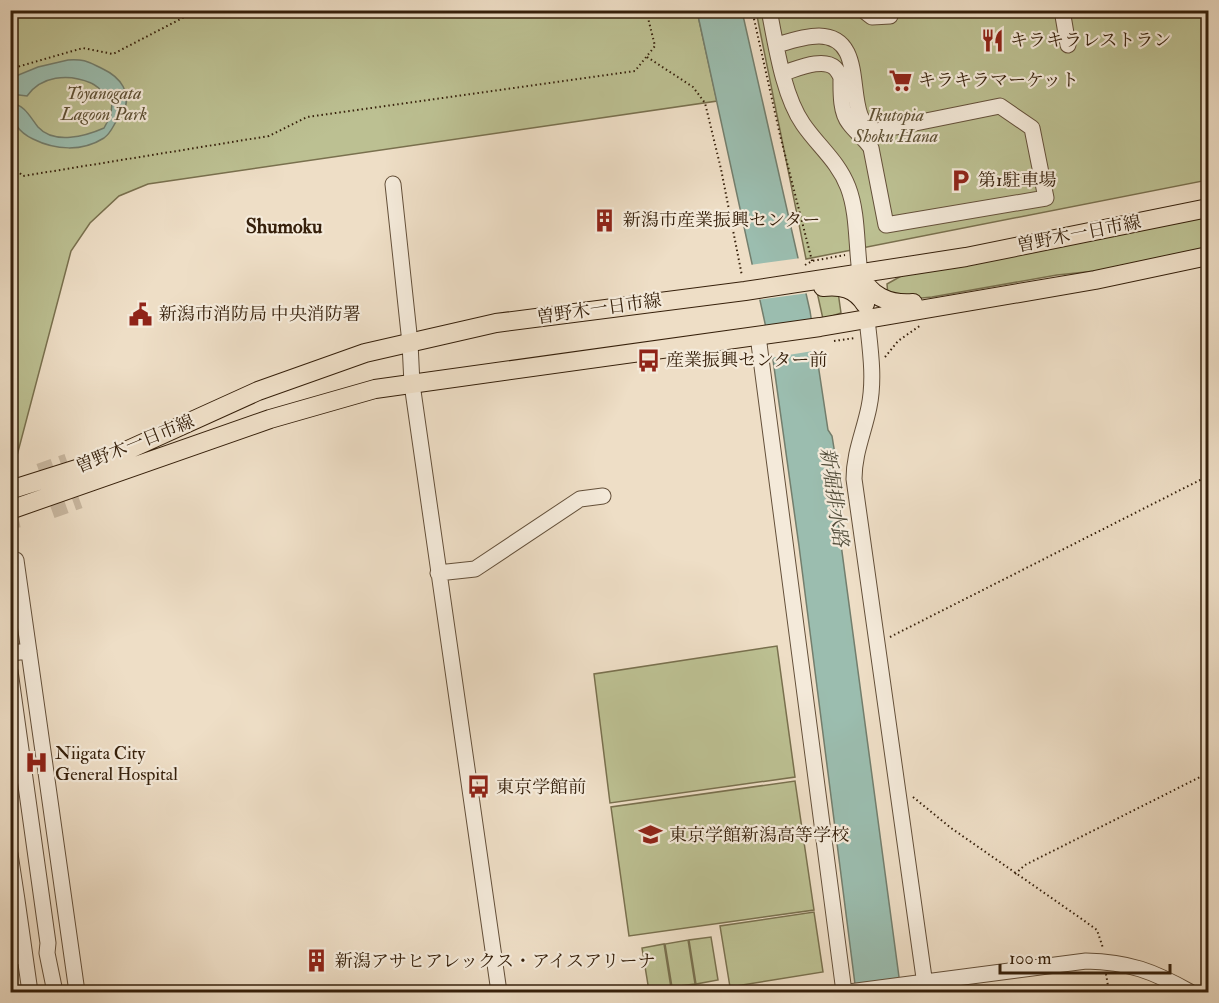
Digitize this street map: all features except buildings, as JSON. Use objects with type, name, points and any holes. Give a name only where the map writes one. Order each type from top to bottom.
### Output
[{"type":"main road","name":"曽野木一日市線","points":[[10,510],[270,419],[375,389],[760,336],[829,331],[865,298],[914,265],[966,257],[1209,208]]},
{"type":"main road","name":"曽野木一日市線","points":[[10,490],[108,459],[258,391],[365,353],[496,323],[753,289],[808,278],[865,298],[972,301],[1095,280],[1209,256]]},
{"type":"main road","points":[[865,298],[896,303],[948,299],[972,301]]},
{"type":"street","points":[[769,10],[783,73],[790,97],[802,124],[838,167],[849,189],[865,298],[871,363],[869,407],[854,467],[856,489],[925,988]]},
{"type":"street","points":[[863,10],[872,17],[890,17]]},
{"type":"street","points":[[1062,10],[1068,45]]},
{"type":"street","points":[[777,45],[818,36],[836,41],[847,52],[862,120],[868,129],[884,130],[1000,106],[1032,128],[1046,198],[886,225],[871,148],[845,115],[841,77],[833,66],[820,64],[783,73]]},
{"type":"street","points":[[818,36],[829,48],[828,57],[820,64]]},
{"type":"street","points":[[393,184],[410,343],[412,384],[499,993]]},
{"type":"street","points":[[760,336],[844,993]]},
{"type":"street","points":[[438,573],[475,569],[580,499],[603,496]]},
{"type":"street","points":[[10,561],[16,560],[76,993]]},
{"type":"street","points":[[10,653],[29,651]]},
{"type":"street","points":[[10,671],[16,759],[45,923],[48,961],[54,989]]},
{"type":"street","points":[[16,759],[43,755]]},
{"type":"street","points":[[10,854],[16,955],[30,993]]},
{"type":"street","points":[[16,928],[67,921]]},
{"type":"street","points":[[849,993],[905,985],[925,988],[1086,961],[1104,962],[1151,972],[1190,993]]},
{"type":"path","points":[[10,69],[83,48],[113,54],[198,10]]},
{"type":"path","points":[[10,164],[23,176],[269,136],[307,117],[635,71],[655,46],[646,10]]},
{"type":"path","points":[[752,10],[812,261],[808,278]]},
{"type":"path","points":[[646,57],[693,87],[705,103],[753,289]]},
{"type":"path","points":[[812,261],[848,255]]},
{"type":"path","points":[[871,363],[885,357],[898,341],[921,325]]},
{"type":"path","points":[[829,331],[858,338]]},
{"type":"path","points":[[877,643],[1209,476]]},
{"type":"path","points":[[1015,874],[1025,865],[1209,773]]},
{"type":"path","points":[[896,791],[907,792],[951,828],[1097,930],[1102,945],[1109,993]]},
{"type":"green space","name":"Toyanogata Lagoon Park","points":[[11,11],[697,11],[717,101],[148,184],[119,196],[90,223],[71,251],[14,467],[11,468]]},
{"type":"green space","name":"Ikutopia Shoku Hana","points":[[756,11],[1208,11],[1208,180],[806,259]]},
{"type":"green space","points":[[1208,215],[1208,251],[1124,268],[1057,275],[932,297],[912,299],[888,296],[887,284],[903,275]]},
{"type":"green space","points":[[817,292],[838,292],[841,313],[823,319]]},
{"type":"green space","points":[[777,646],[795,777],[610,803],[594,674]]},
{"type":"green space","points":[[795,781],[814,910],[629,936],[611,807]]},
{"type":"green space","points":[[814,912],[823,972],[730,987],[720,926]]},
{"type":"green space","points":[[711,937],[718,980],[696,984],[689,940]]},
{"type":"green space","points":[[688,940],[695,984],[672,987],[665,944]]},
{"type":"green space","points":[[664,944],[671,988],[649,991],[642,948]]},
{"type":"water","name":"新堀排水路","points":[[697,11],[742,11],[810,311],[828,430],[832,436],[839,479],[834,492],[901,992],[856,992],[773,360]]},
{"type":"water","points":[[68,60],[87,62],[109,72],[115,76],[126,92],[126,106],[123,114],[110,132],[96,143],[87,146],[68,148],[41,143],[19,129],[12,115],[11,103],[20,106],[38,127],[53,136],[79,136],[104,128],[111,115],[112,102],[94,84],[64,77],[47,80],[27,96],[11,94],[11,78],[38,67]]},
{"type":"pier","points":[[801,258],[809,293],[757,300],[750,265]]},
{"type":"pier","points":[[815,321],[819,350],[770,358],[763,328]]},
{"type":"tunnel","points":[[39,471],[67,461]]},
{"type":"tunnel","points":[[52,511],[80,501]]},
{"type":"tunnel","points":[[10,522],[19,520]]},
{"type":"place","name":"キラキラレストラン","points":[[992,40]]},
{"type":"place","name":"キラキラマーケット","points":[[900,80]]},
{"type":"place","name":"第1駐車場","points":[[960,180]]},
{"type":"place","name":"新潟市産業振興センター","points":[[605,220]]},
{"type":"place","name":"新潟市消防局 中央消防署","points":[[141,314]]},
{"type":"place","name":"産業振興センター前","points":[[648,360]]},
{"type":"place","name":"Niigata City General Hospital","points":[[37,763]]},
{"type":"place","name":"東京学館前","points":[[478,787]]},
{"type":"place","name":"東京学館新潟高等学校","points":[[651,835]]},
{"type":"place","name":"新潟アサヒアレックス・アイスアリーナ","points":[[317,961]]},
{"type":"district","name":"Shumoku","points":[[284,226]]}]
